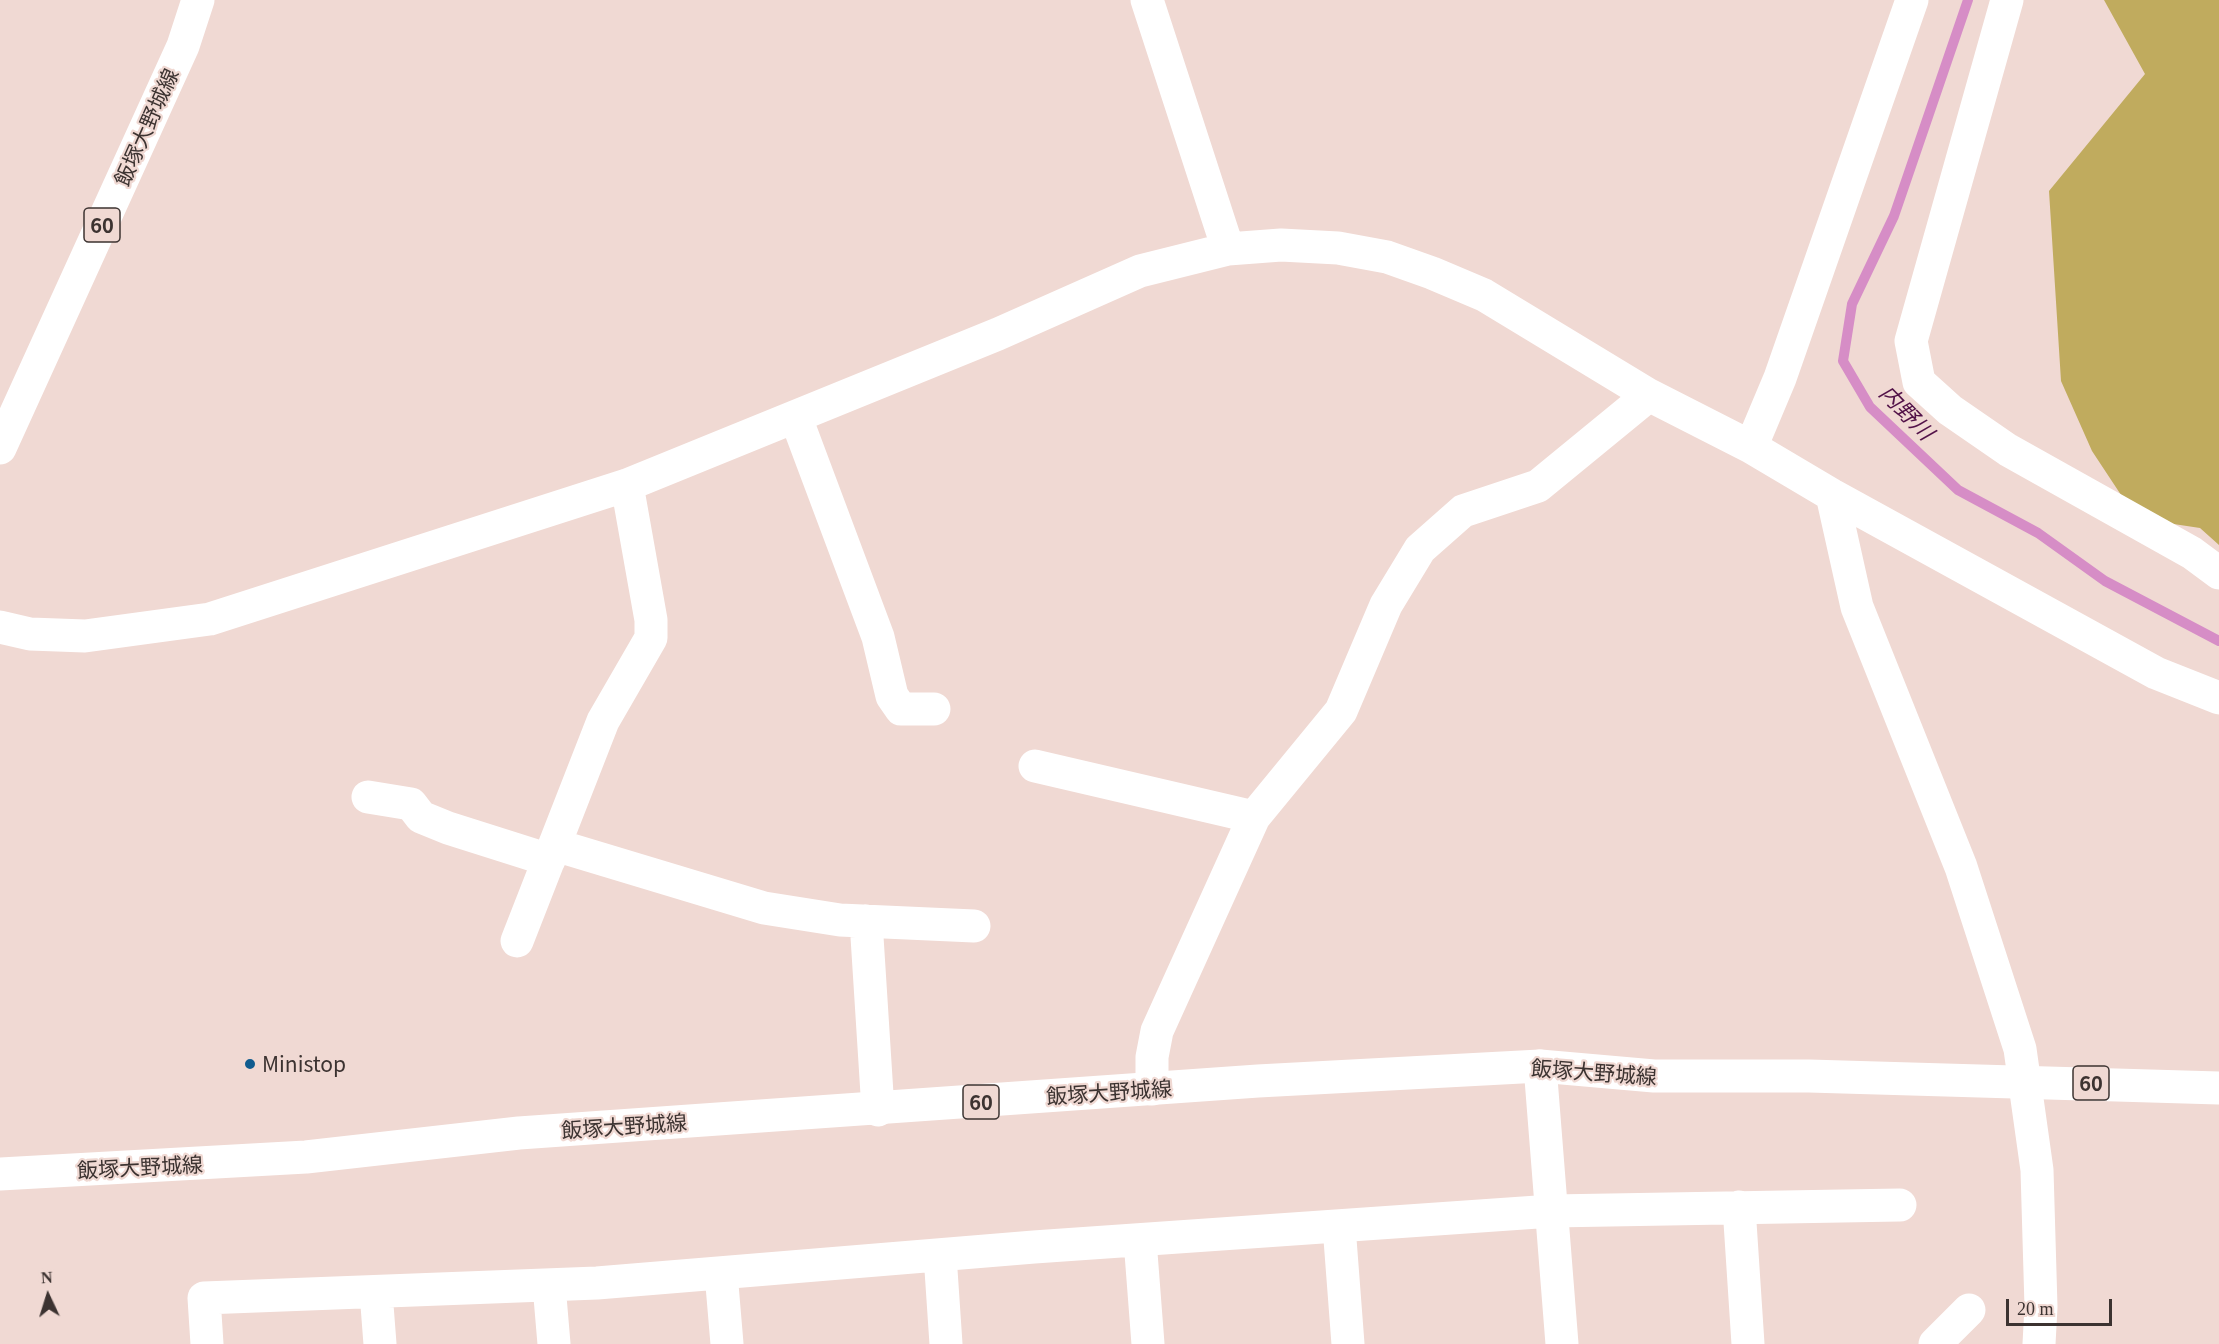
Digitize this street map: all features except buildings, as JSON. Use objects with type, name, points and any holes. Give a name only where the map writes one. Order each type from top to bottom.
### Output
[{"type":"street","name":"飯塚大野城線","points":[[0,448],[183,45],[198,0]]},
{"type":"street","points":[[1147,0],[1228,249]]},
{"type":"street","points":[[1751,447],[1780,378],[1912,0]]},
{"type":"street","points":[[2007,0],[1911,341],[1919,381],[1950,410],[2008,450],[2192,553],[2219,573]]},
{"type":"street","points":[[0,627],[30,634],[85,636],[210,619],[627,485],[1059,309],[1140,271],[1228,249],[1281,245],[1338,248],[1387,257],[1484,295],[1649,394],[1751,447],[1832,495],[2156,673],[2219,698]]},
{"type":"street","points":[[1152,1089],[1152,1057],[1157,1031],[1254,817],[1341,711],[1386,605],[1420,549],[1463,511],[1538,486],[1649,394]]},
{"type":"street","points":[[796,418],[878,637],[892,696],[901,709],[934,710]]},
{"type":"street","points":[[517,941],[603,721],[651,638],[651,620],[627,485]]},
{"type":"street","points":[[1832,495],[1857,607],[1961,867],[2020,1048],[2037,1170],[2041,1307],[2038,1344]]},
{"type":"street","points":[[1035,766],[1254,817]]},
{"type":"street","points":[[368,797],[411,804],[421,817],[439,825],[552,852],[764,908],[866,921],[974,926]]},
{"type":"street","points":[[866,921],[878,1110]]},
{"type":"street","name":"飯塚大野城線","points":[[0,1174],[294,1157],[519,1133],[878,1110],[1152,1089],[1540,1066],[1654,1076],[1809,1076],[2219,1088]]},
{"type":"street","points":[[1540,1066],[1562,1344]]},
{"type":"street","points":[[207,1344],[204,1299],[549,1285],[1551,1211],[1899,1205]]},
{"type":"street","points":[[1739,1207],[1748,1344]]},
{"type":"street","points":[[1339,1226],[1348,1344]]},
{"type":"street","points":[[1140,1240],[1148,1344]]},
{"type":"street","points":[[940,1255],[946,1344]]},
{"type":"street","points":[[721,1273],[727,1344]]},
{"type":"street","points":[[549,1285],[554,1344]]},
{"type":"street","points":[[376,1292],[380,1344]]},
{"type":"street","points":[[1935,1344],[1969,1310]]},
{"type":"shaded area","points":[[2104,0],[2219,0],[2219,545],[2200,528],[2167,523],[2125,501],[2092,451],[2061,381],[2049,191],[2145,74]]},
{"type":"waterway","name":"内野川","points":[[1968,0],[1894,216],[1852,304],[1843,361],[1870,407],[1958,490],[2038,533],[2105,581],[2219,641]]},
{"type":"place","name":"Ministop","points":[[250,1064]]}]
